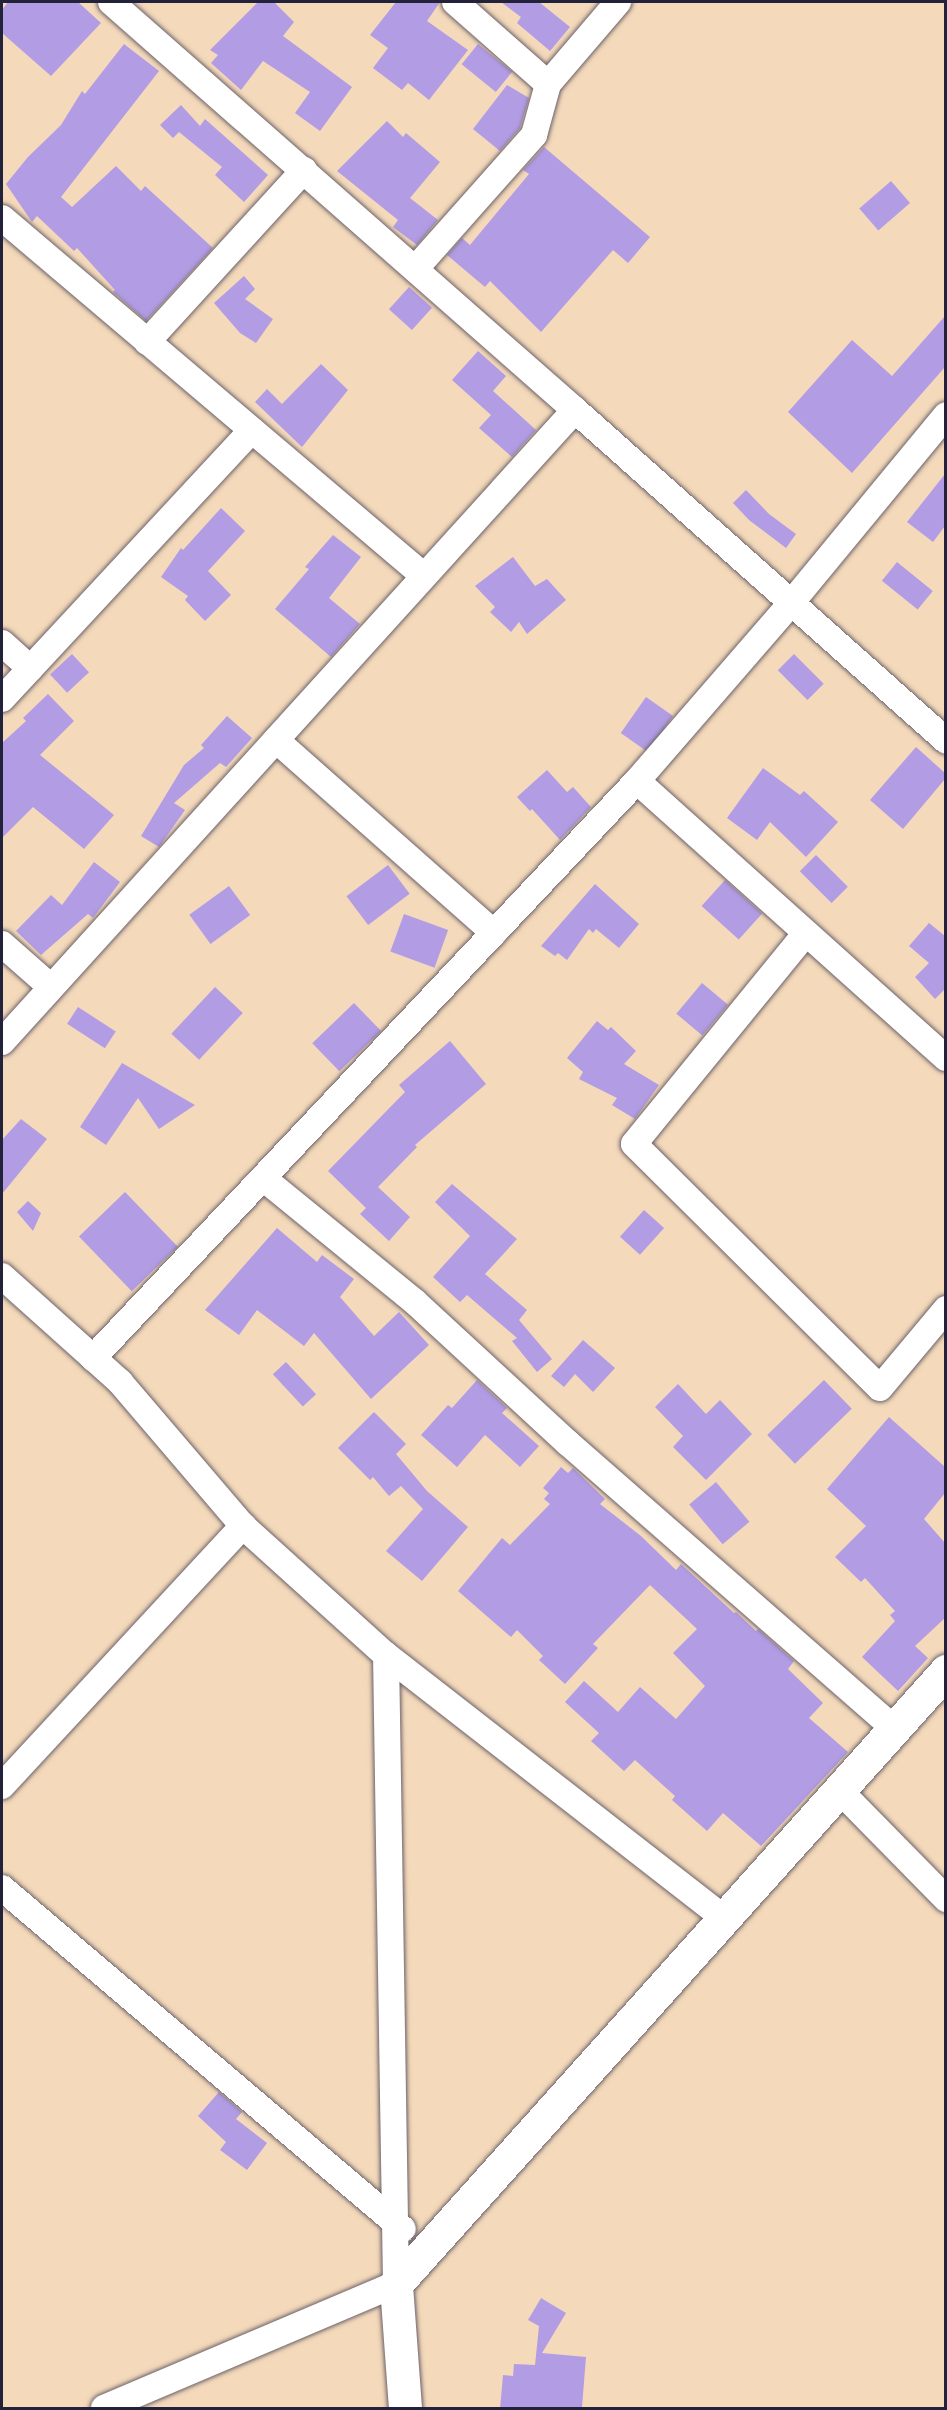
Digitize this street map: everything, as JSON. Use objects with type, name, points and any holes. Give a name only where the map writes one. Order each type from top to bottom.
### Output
[{"type":"street","points":[[111,2],[416,268],[945,741]]},
{"type":"street","points":[[455,2],[548,84]]},
{"type":"street","points":[[416,268],[534,135],[548,84],[618,2]]},
{"type":"street","points":[[147,342],[304,170]]},
{"type":"street","points":[[2,218],[424,576]]},
{"type":"street","points":[[2,1042],[575,410]]},
{"type":"street","points":[[93,1358],[637,781],[792,602],[945,416]]},
{"type":"street","points":[[2,699],[252,430]]},
{"type":"street","points":[[2,643],[30,668]]},
{"type":"street","points":[[276,740],[494,933]]},
{"type":"street","points":[[637,781],[945,1059]]},
{"type":"street","points":[[806,933],[634,1144],[880,1388],[945,1309]]},
{"type":"street","points":[[2,944],[51,987]]},
{"type":"street","points":[[262,1178],[415,1302],[576,1451],[894,1728]]},
{"type":"street","points":[[2,1276],[120,1382],[243,1526],[386,1655],[723,1917]]},
{"type":"street","points":[[2,1786],[243,1526]]},
{"type":"street","points":[[386,1655],[396,2284],[405,2409]]},
{"type":"street","points":[[104,2409],[396,2284],[945,1671]]},
{"type":"street","points":[[839,1790],[945,1899]]},
{"type":"street","points":[[2,1888],[427,2249]]},
{"type":"building","points":[[8,2],[78,2],[101,23],[51,76],[2,33],[2,10]]},
{"type":"building","points":[[258,2],[274,2],[294,22],[283,36],[352,87],[320,131],[295,113],[310,92],[263,61],[241,90],[211,63],[218,55],[210,50]]},
{"type":"building","points":[[396,2],[440,2],[427,21],[468,50],[429,100],[408,83],[402,90],[373,68],[388,48],[370,35]]},
{"type":"building","points":[[501,2],[539,2],[570,27],[550,51],[517,23],[521,17]]},
{"type":"building","points":[[124,44],[159,71],[61,197],[72,207],[116,166],[141,191],[145,186],[213,248],[146,321],[113,292],[115,290],[77,248],[74,251],[37,216],[32,222],[6,184],[28,157],[61,125],[82,91],[85,94]]},
{"type":"building","points":[[478,44],[512,72],[496,92],[462,64]]},
{"type":"building","points":[[507,85],[529,98],[520,128],[500,151],[473,129]]},
{"type":"building","points":[[181,105],[200,126],[205,119],[268,175],[244,202],[215,175],[222,167],[179,132],[173,138],[160,125]]},
{"type":"building","points":[[387,121],[403,137],[406,133],[440,162],[410,198],[438,220],[417,245],[393,227],[398,220],[337,171]]},
{"type":"building","points":[[544,147],[650,237],[628,263],[613,250],[541,332],[490,281],[485,287],[447,255],[462,238],[470,245],[529,174],[523,170]]},
{"type":"building","points":[[891,181],[910,203],[878,230],[859,209]]},
{"type":"building","points":[[244,276],[255,289],[245,299],[273,319],[256,343],[240,333],[214,303]]},
{"type":"building","points":[[409,287],[432,308],[412,330],[389,309]]},
{"type":"building","points":[[945,316],[945,367],[852,473],[788,412],[852,340],[892,376]]},
{"type":"building","points":[[478,351],[506,376],[493,391],[536,430],[512,457],[479,428],[491,415],[452,380]]},
{"type":"building","points":[[321,364],[348,390],[302,447],[255,402],[267,389],[282,404]]},
{"type":"building","points":[[945,474],[945,526],[933,542],[907,522]]},
{"type":"building","points":[[746,490],[769,514],[796,534],[786,548],[749,520],[733,503]]},
{"type":"building","points":[[221,508],[245,531],[208,571],[231,595],[205,621],[185,600],[188,596],[161,577],[181,548],[183,550]]},
{"type":"building","points":[[333,535],[361,557],[329,598],[360,624],[331,657],[275,609],[309,569],[305,567]]},
{"type":"building","points":[[513,557],[535,586],[547,579],[566,600],[527,634],[519,622],[511,632],[490,612],[495,607],[475,586]]},
{"type":"building","points":[[897,562],[933,591],[918,610],[882,581]]},
{"type":"building","points":[[72,654],[89,672],[67,693],[50,674]]},
{"type":"building","points":[[794,654],[824,684],[807,700],[778,670]]},
{"type":"building","points":[[48,694],[74,721],[40,755],[114,815],[84,849],[33,807],[2,838],[2,743],[26,721],[23,718]]},
{"type":"building","points":[[646,697],[673,716],[648,752],[621,733]]},
{"type":"building","points":[[227,716],[252,738],[226,767],[220,763],[174,803],[185,810],[159,847],[141,836],[184,765],[204,748],[201,745]]},
{"type":"building","points":[[916,747],[945,773],[945,779],[903,829],[870,800]]},
{"type":"building","points":[[763,768],[800,795],[804,791],[838,822],[806,857],[770,822],[757,840],[727,818]]},
{"type":"building","points":[[547,770],[567,792],[573,787],[591,807],[560,840],[532,809],[530,811],[517,797]]},
{"type":"building","points":[[816,855],[848,887],[832,903],[800,871]]},
{"type":"building","points":[[94,862],[120,882],[93,918],[88,914],[41,955],[16,931],[51,895],[62,905]]},
{"type":"building","points":[[388,865],[410,894],[368,925],[346,896]]},
{"type":"building","points":[[725,880],[762,913],[739,939],[702,906]]},
{"type":"building","points":[[595,884],[639,924],[619,948],[596,929],[593,933],[589,929],[567,960],[558,953],[555,956],[541,946]]},
{"type":"building","points":[[229,886],[250,915],[211,944],[189,915]]},
{"type":"building","points":[[404,914],[448,930],[434,968],[390,952]]},
{"type":"building","points":[[929,923],[945,936],[945,989],[935,999],[915,977],[929,963],[909,946]]},
{"type":"building","points":[[702,983],[728,1005],[702,1035],[676,1014]]},
{"type":"building","points":[[215,987],[243,1013],[199,1060],[171,1034]]},
{"type":"building","points":[[354,1003],[381,1031],[339,1071],[312,1043]]},
{"type":"building","points":[[78,1007],[116,1032],[105,1048],[67,1024]]},
{"type":"building","points":[[597,1021],[608,1030],[611,1027],[636,1051],[624,1064],[659,1085],[635,1119],[612,1105],[617,1098],[579,1079],[583,1072],[567,1058]]},
{"type":"building","points":[[450,1041],[486,1084],[415,1145],[417,1147],[378,1187],[410,1217],[389,1241],[360,1214],[366,1208],[328,1171],[405,1092],[399,1085]]},
{"type":"building","points":[[122,1063],[195,1105],[159,1129],[138,1098],[106,1145],[80,1127]]},
{"type":"building","points":[[21,1119],[47,1139],[2,1194],[2,1140]]},
{"type":"building","points":[[452,1184],[517,1239],[485,1274],[527,1310],[519,1320],[552,1359],[537,1372],[512,1341],[517,1338],[467,1295],[460,1302],[433,1277],[470,1236],[435,1202]]},
{"type":"building","points":[[125,1192],[178,1247],[132,1291],[79,1236]]},
{"type":"building","points":[[28,1201],[41,1213],[33,1231],[17,1212]]},
{"type":"building","points":[[644,1210],[664,1228],[640,1255],[620,1237]]},
{"type":"building","points":[[277,1228],[317,1262],[322,1255],[354,1279],[340,1297],[374,1336],[399,1312],[429,1345],[371,1399],[314,1333],[304,1346],[257,1310],[239,1335],[205,1310]]},
{"type":"building","points":[[583,1340],[615,1368],[593,1392],[575,1374],[564,1387],[551,1376]]},
{"type":"building","points":[[286,1362],[316,1394],[303,1406],[273,1374]]},
{"type":"building","points":[[477,1380],[507,1408],[502,1413],[539,1446],[520,1467],[485,1435],[457,1467],[421,1435],[448,1405],[452,1408]]},
{"type":"building","points":[[824,1380],[852,1409],[795,1464],[767,1435]]},
{"type":"building","points":[[678,1384],[706,1414],[720,1400],[752,1434],[706,1480],[673,1447],[683,1436],[655,1407]]},
{"type":"building","points":[[374,1412],[406,1444],[396,1454],[427,1491],[468,1527],[422,1581],[386,1551],[423,1509],[401,1486],[389,1496],[373,1477],[370,1480],[338,1448]]},
{"type":"building","points":[[889,1417],[945,1467],[945,1493],[924,1519],[945,1543],[945,1618],[915,1646],[928,1658],[898,1691],[862,1657],[895,1621],[890,1615],[895,1611],[865,1578],[861,1582],[835,1557],[866,1526],[827,1489]]},
{"type":"building","points":[[561,1467],[568,1473],[573,1468],[605,1499],[600,1504],[641,1536],[676,1570],[681,1564],[734,1613],[736,1612],[756,1631],[758,1629],[794,1661],[788,1669],[823,1703],[809,1718],[848,1752],[761,1846],[723,1813],[707,1831],[672,1800],[675,1796],[635,1760],[624,1771],[591,1741],[599,1733],[565,1702],[584,1681],[618,1712],[640,1687],[676,1719],[705,1686],[673,1653],[697,1629],[650,1585],[593,1644],[598,1648],[565,1684],[539,1660],[543,1656],[517,1630],[511,1637],[458,1591],[502,1538],[510,1545],[550,1504],[544,1499],[549,1493],[543,1488]]},
{"type":"building","points":[[716,1482],[749,1522],[723,1544],[689,1504]]},
{"type":"building","points":[[219,2092],[242,2112],[236,2119],[267,2143],[247,2170],[220,2150],[226,2142],[198,2116]]},
{"type":"building","points":[[541,2298],[566,2313],[542,2353],[586,2357],[582,2407],[500,2409],[503,2375],[513,2376],[514,2364],[535,2365],[539,2326],[528,2320]]}]
